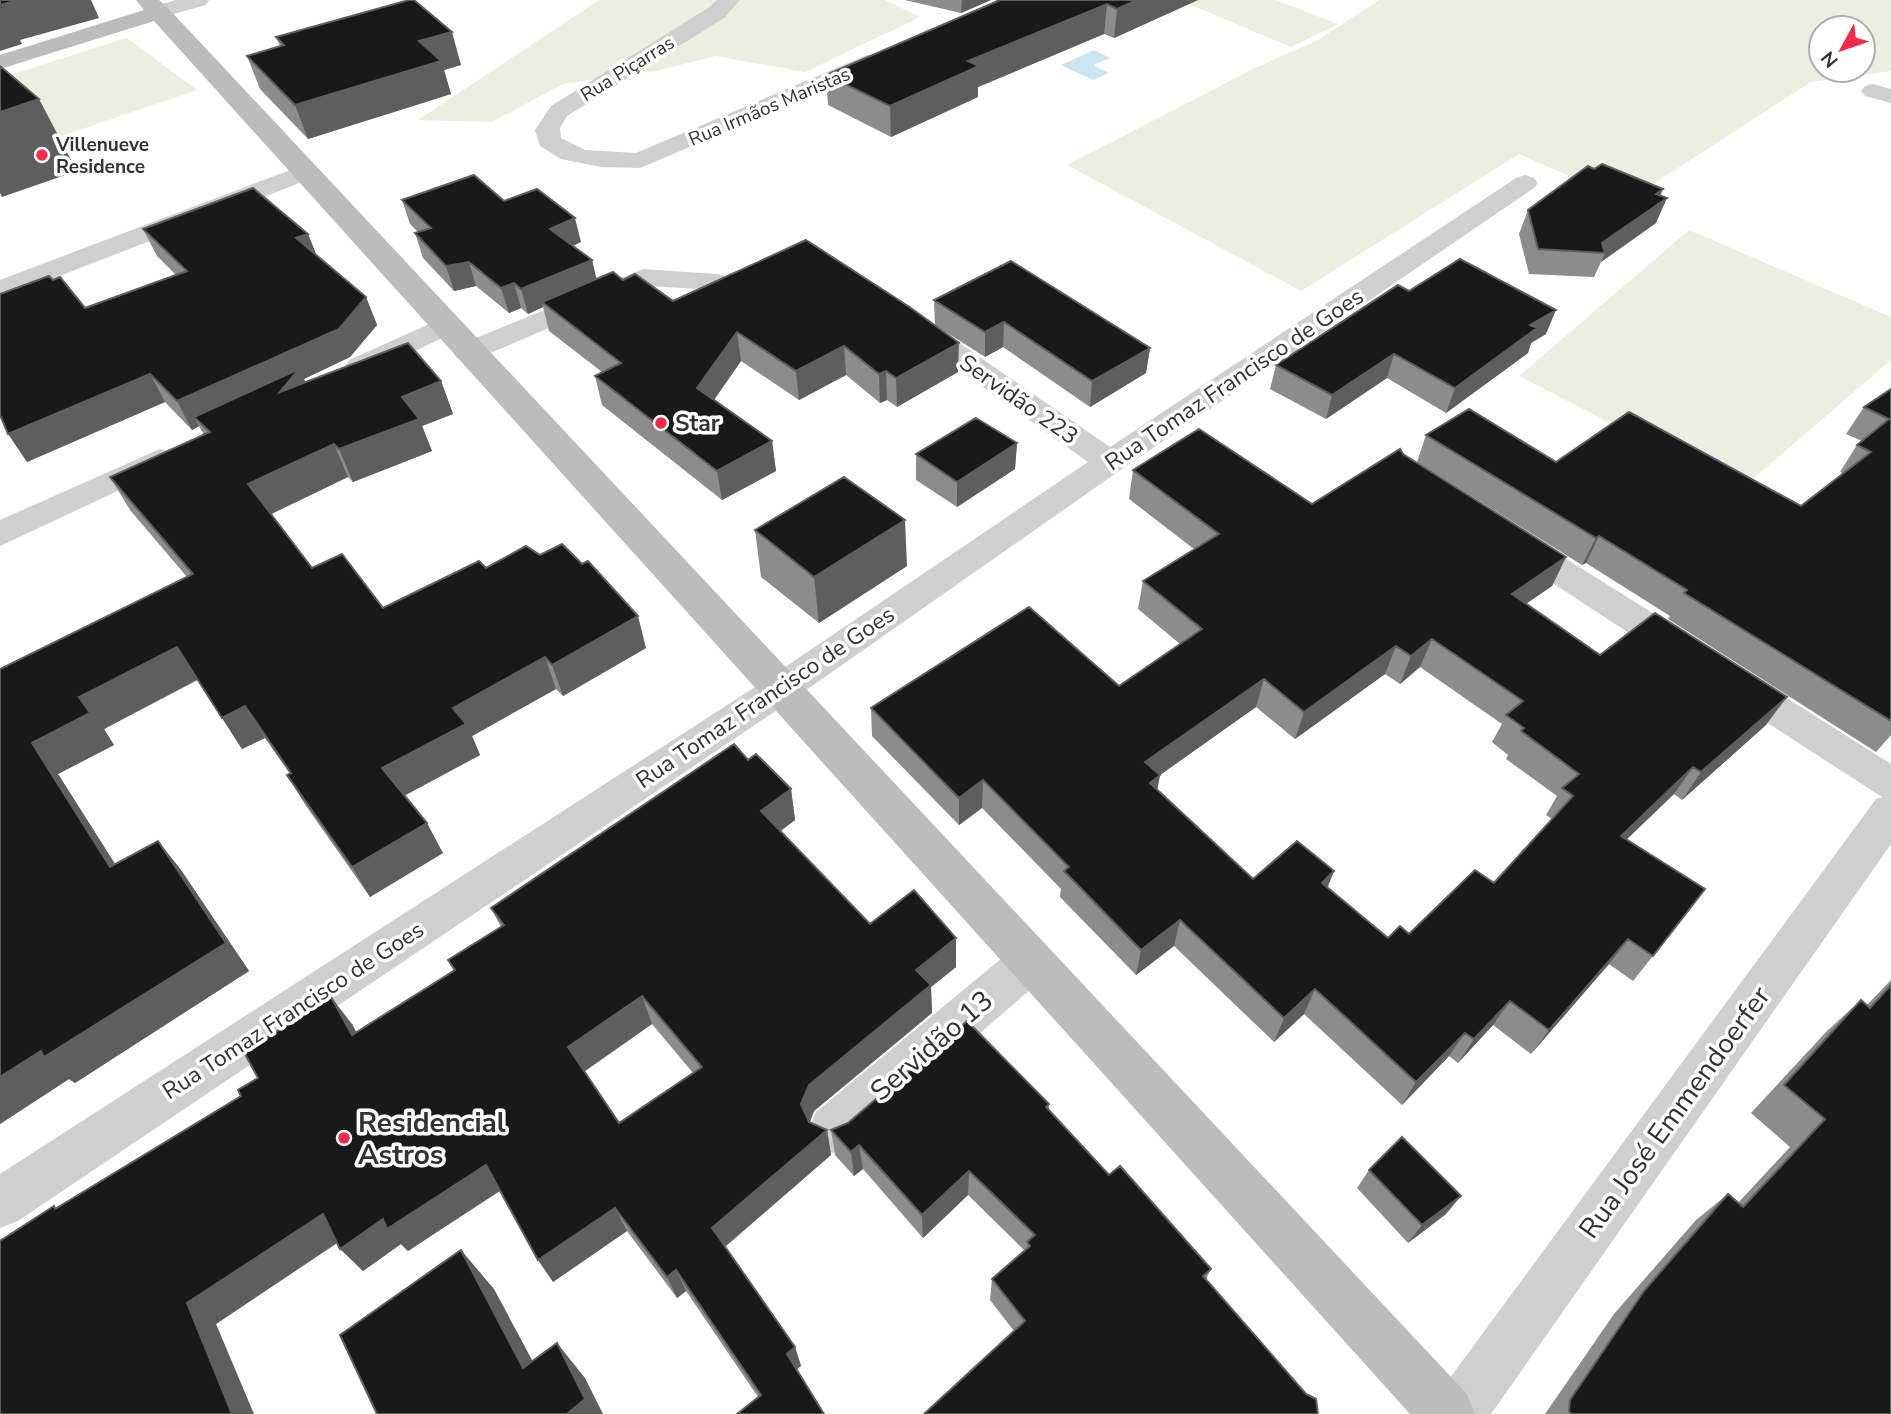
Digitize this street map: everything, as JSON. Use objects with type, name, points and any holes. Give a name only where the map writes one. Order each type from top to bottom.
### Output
[{"type":"main road","points":[[0,62],[153,6],[1447,1414]]},
{"type":"street","points":[[153,6],[198,0]]},
{"type":"street","name":"Rua Piçarras","points":[[556,147],[548,138],[547,128],[559,111],[716,13],[729,0]]},
{"type":"street","name":"Rua Irmãos Maristas","points":[[556,147],[588,159],[615,163],[640,160],[900,50]]},
{"type":"street","points":[[0,290],[306,172]]},
{"type":"street","name":"Rua Tomaz Francisco de Goes","points":[[0,1203],[779,690],[1110,462],[1525,183]]},
{"type":"street","points":[[334,378],[643,277],[716,282]]},
{"type":"street","name":"Servidão 223","points":[[929,335],[1110,462]]},
{"type":"street","points":[[0,534],[185,447]]},
{"type":"street","points":[[1488,525],[1891,784]]},
{"type":"street","name":"Rua José Emmendoerfer","points":[[1458,1414],[1891,811]]},
{"type":"street","name":"Servidão 13","points":[[834,1129],[1030,962]]},
{"type":"shaded area","points":[[599,0],[885,0],[920,17],[805,72],[716,56],[655,71],[563,84],[492,122],[418,120]]},
{"type":"shaded area","points":[[1197,0],[1275,0],[1338,24],[1291,47],[1189,4]]},
{"type":"shaded area","points":[[1379,0],[1891,0],[1891,71],[1877,73],[1877,14],[1807,14],[1808,84],[1650,186],[1574,178],[1519,154],[1301,291],[1067,165],[1255,68],[1318,40]]},
{"type":"shaded area","points":[[127,38],[197,90],[0,157],[0,78]]},
{"type":"shaded area","points":[[1689,230],[1891,317],[1891,360],[1740,490],[1519,376]]},
{"type":"water","points":[[1094,50],[1110,58],[1093,65],[1109,73],[1093,80],[1061,65]]},
{"type":"building","points":[[0,0],[18,0],[0,5]]},
{"type":"building","points":[[414,0],[452,32],[419,41],[441,61],[295,105],[247,56],[284,45],[276,37]]},
{"type":"building","points":[[1000,0],[1137,0],[1117,9],[1107,4],[968,61],[979,66],[890,106],[826,75]]},
{"type":"building","points":[[0,66],[39,99],[0,112]]},
{"type":"building","points":[[1602,164],[1663,189],[1656,194],[1667,198],[1602,243],[1605,253],[1538,249],[1528,210],[1588,166],[1594,169]]},
{"type":"building","points":[[474,175],[504,201],[537,189],[575,218],[550,229],[592,260],[521,289],[514,283],[501,288],[469,262],[446,266],[415,233],[431,228],[402,200]]},
{"type":"building","points":[[253,188],[308,234],[296,238],[366,297],[339,329],[177,401],[150,374],[8,434],[0,415],[0,294],[49,276],[53,280],[60,277],[85,308],[187,271],[143,229]]},
{"type":"building","points":[[806,240],[911,308],[959,343],[896,378],[886,371],[879,374],[844,346],[796,371],[737,332],[697,388],[772,441],[717,471],[595,376],[621,363],[542,302],[613,272],[623,280],[635,274],[673,301]]},
{"type":"building","points":[[1460,259],[1556,310],[1530,325],[1537,328],[1455,388],[1394,354],[1332,395],[1276,365],[1398,285],[1409,291]]},
{"type":"building","points":[[1011,261],[1150,348],[1092,381],[1004,322],[985,332],[934,300]]},
{"type":"building","points":[[408,343],[441,381],[402,397],[419,419],[339,449],[334,444],[248,484],[312,568],[342,554],[383,608],[479,561],[486,568],[526,546],[540,555],[562,544],[582,564],[588,561],[638,616],[552,665],[545,657],[453,708],[466,724],[382,768],[427,823],[352,867],[287,775],[291,773],[245,706],[222,718],[177,647],[79,697],[90,713],[32,743],[110,867],[158,841],[226,943],[44,1057],[41,1051],[0,1077],[0,669],[193,574],[110,477],[210,432],[194,417],[299,369],[280,392]]},
{"type":"building","points":[[1891,389],[1891,721],[1684,593],[1687,590],[1426,435],[1469,409],[1556,462],[1629,412],[1801,506],[1871,452],[1857,445],[1889,419],[1864,407]]},
{"type":"building","points":[[976,418],[1017,443],[957,482],[916,454]]},
{"type":"building","points":[[1199,429],[1312,504],[1400,449],[1403,454],[1566,557],[1512,594],[1600,655],[1655,613],[1787,697],[1701,772],[1693,767],[1621,836],[1705,889],[1653,956],[1628,939],[1549,1030],[1510,1001],[1474,1039],[1465,1033],[1416,1082],[1315,989],[1284,1018],[1180,920],[1141,950],[1064,871],[1069,867],[983,780],[959,798],[871,708],[1029,607],[1119,686],[1202,629],[1143,581],[1219,534],[1133,470]],"holes":[[[1432,639],[1523,701],[1506,715],[1524,728],[1521,731],[1579,774],[1562,788],[1573,796],[1494,883],[1475,870],[1409,934],[1400,926],[1388,938],[1322,883],[1334,871],[1297,841],[1253,879],[1150,783],[1160,775],[1145,762],[1264,679],[1304,712],[1396,646],[1411,656]]]},
{"type":"building","points":[[844,477],[905,520],[814,577],[755,530]]},
{"type":"building","points":[[734,744],[748,760],[756,754],[791,789],[761,811],[870,924],[914,890],[956,938],[916,970],[931,985],[809,1085],[801,1104],[809,1122],[827,1130],[712,1228],[795,1347],[787,1354],[824,1414],[737,1414],[761,1395],[676,1270],[667,1277],[615,1208],[538,1260],[486,1165],[387,1229],[383,1219],[340,1249],[323,1214],[187,1303],[232,1414],[0,1414],[0,1241],[54,1206],[55,1209],[241,1096],[238,1090],[258,1078],[244,1052],[331,997],[352,1035],[455,970],[448,960],[504,925],[491,908]],"holes":[[[642,996],[702,1067],[619,1123],[568,1047]]]},
{"type":"building","points":[[1891,985],[1891,1414],[1571,1414],[1570,1400],[1644,1291],[1728,1194],[1743,1207],[1825,1119],[1784,1085],[1861,1000],[1870,1008]]},
{"type":"building","points":[[967,1021],[1049,1104],[1046,1107],[1109,1175],[1120,1166],[1211,1269],[1203,1276],[1306,1394],[1316,1399],[1318,1414],[924,1414],[1025,1321],[992,1279],[1030,1246],[1027,1242],[1035,1235],[969,1171],[922,1215],[859,1145],[851,1152],[831,1130],[848,1123]]},
{"type":"building","points":[[1402,1137],[1461,1196],[1422,1225],[1369,1170]]},
{"type":"building","points":[[461,1250],[523,1368],[557,1343],[585,1399],[567,1414],[377,1414],[340,1335]]},
{"type":"place","name":"Villenueve Residence","points":[[42,155]]},
{"type":"place","name":"Star","points":[[661,423]]},
{"type":"place","name":"Residencial Astros","points":[[344,1138]]}]
